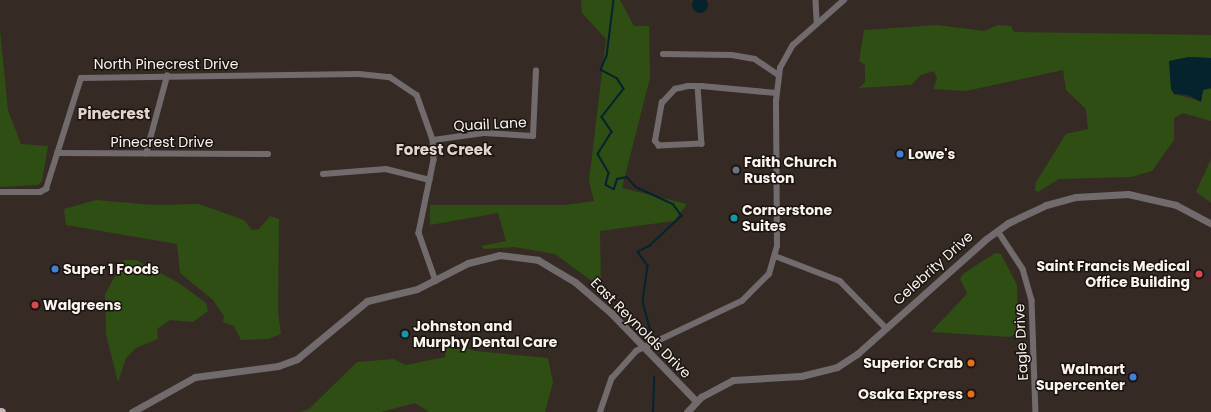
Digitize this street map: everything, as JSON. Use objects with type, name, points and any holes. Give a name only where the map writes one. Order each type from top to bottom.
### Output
[{"type":"street","points":[[816,0],[817,22]]},
{"type":"street","points":[[600,412],[612,378],[643,346],[742,301],[762,285],[775,256],[777,93],[779,75],[785,56],[817,22],[844,0]]},
{"type":"street","points":[[663,54],[732,55],[755,59],[779,75]]},
{"type":"street","name":"Quail Lane","points":[[433,140],[490,133],[533,136],[536,71]]},
{"type":"street","name":"North Pinecrest Drive","points":[[0,192],[44,191],[81,78],[359,74],[395,79],[417,94],[433,140],[434,160],[419,233],[436,281]]},
{"type":"street","points":[[146,154],[166,76]]},
{"type":"street","points":[[698,86],[702,144],[659,146],[656,133],[664,97],[675,89],[698,86],[777,93]]},
{"type":"street","name":"Pinecrest Drive","points":[[57,153],[268,154]]},
{"type":"street","points":[[323,174],[386,169],[430,180]]},
{"type":"street","name":"Celebrity Drive","points":[[687,412],[696,401],[733,380],[801,376],[837,367],[886,328],[998,231],[1046,205],[1103,194],[1154,199],[1176,205],[1211,224]]},
{"type":"street","name":"Eagle Drive","points":[[998,231],[1022,269],[1032,300],[1036,412]]},
{"type":"street","name":"East Reynolds Drive","points":[[132,412],[195,377],[278,366],[297,359],[367,301],[436,281],[483,257],[517,256],[538,260],[557,269],[592,294],[696,401]]},
{"type":"street","points":[[775,256],[818,270],[840,281],[886,328]]},
{"type":"green space","points":[[581,0],[620,0],[634,26],[649,26],[650,78],[622,188],[687,204],[674,221],[600,231],[601,288],[555,254],[514,247],[484,249],[481,246],[506,241],[498,213],[430,225],[430,205],[566,205],[594,201],[589,181],[606,39],[582,13]]},
{"type":"green space","points":[[937,25],[984,31],[998,25],[1011,26],[1014,32],[1211,35],[1211,58],[1189,57],[1169,61],[1174,94],[1201,101],[1203,90],[1211,88],[1211,121],[1183,113],[1174,118],[1174,140],[1152,171],[1131,177],[1059,179],[1038,192],[1035,190],[1036,182],[1066,134],[1088,129],[1086,109],[1066,90],[1063,70],[966,91],[933,89],[937,79],[934,71],[921,75],[911,85],[859,88],[865,82],[865,65],[859,61],[864,30]]},
{"type":"green space","points":[[0,30],[8,110],[21,144],[48,146],[42,181],[38,185],[0,187]]},
{"type":"green space","points":[[1211,159],[1211,203],[1196,192]]},
{"type":"green space","points":[[96,200],[154,205],[199,204],[244,220],[252,230],[259,229],[270,216],[279,219],[278,312],[281,334],[268,339],[241,340],[234,326],[223,322],[224,316],[213,300],[180,273],[177,244],[66,225],[64,209]]},
{"type":"green space","points":[[995,253],[1001,254],[1017,285],[1018,332],[1010,337],[931,332],[967,293],[960,279],[963,274]]},
{"type":"green space","points":[[124,260],[136,260],[179,283],[206,303],[208,311],[193,322],[170,320],[157,329],[158,339],[136,348],[126,358],[118,382],[106,334],[105,294]]},
{"type":"green space","points":[[444,342],[475,351],[548,358],[553,382],[545,412],[429,412],[415,403],[381,412],[300,412],[309,409],[357,362],[393,359],[406,365],[445,357]]},
{"type":"water","points":[[700,-3],[707,2],[708,5],[703,12],[700,13],[693,8],[692,5],[697,-2]]},
{"type":"water","points":[[1189,57],[1211,58],[1211,88],[1203,90],[1201,102],[1188,95],[1174,94],[1171,89],[1169,61]]},
{"type":"waterway","points":[[614,0],[607,56],[601,70],[617,78],[624,89],[602,117],[612,132],[598,154],[609,173],[606,185],[614,189],[617,179],[627,177],[636,187],[673,204],[682,216],[650,246],[638,252],[648,266],[643,302],[651,331]]},
{"type":"waterway","points":[[653,412],[654,377]]},
{"type":"place","name":"Lowe's","points":[[900,154]]},
{"type":"place","name":"Faith Church Ruston","points":[[736,170]]},
{"type":"place","name":"Cornerstone Suites","points":[[734,218]]},
{"type":"place","name":"Super 1 Foods","points":[[55,269]]},
{"type":"place","name":"Saint Francis Medical Office Building","points":[[1199,274]]},
{"type":"place","name":"Walgreens","points":[[35,305]]},
{"type":"place","name":"Johnston and Murphy Dental Care","points":[[405,334]]},
{"type":"place","name":"Superior Crab","points":[[971,363]]},
{"type":"place","name":"Walmart Supercenter","points":[[1133,377]]},
{"type":"place","name":"Osaka Express","points":[[971,394]]},
{"type":"district","name":"Pinecrest","points":[[114,114]]},
{"type":"district","name":"Forest Creek","points":[[444,150]]}]
